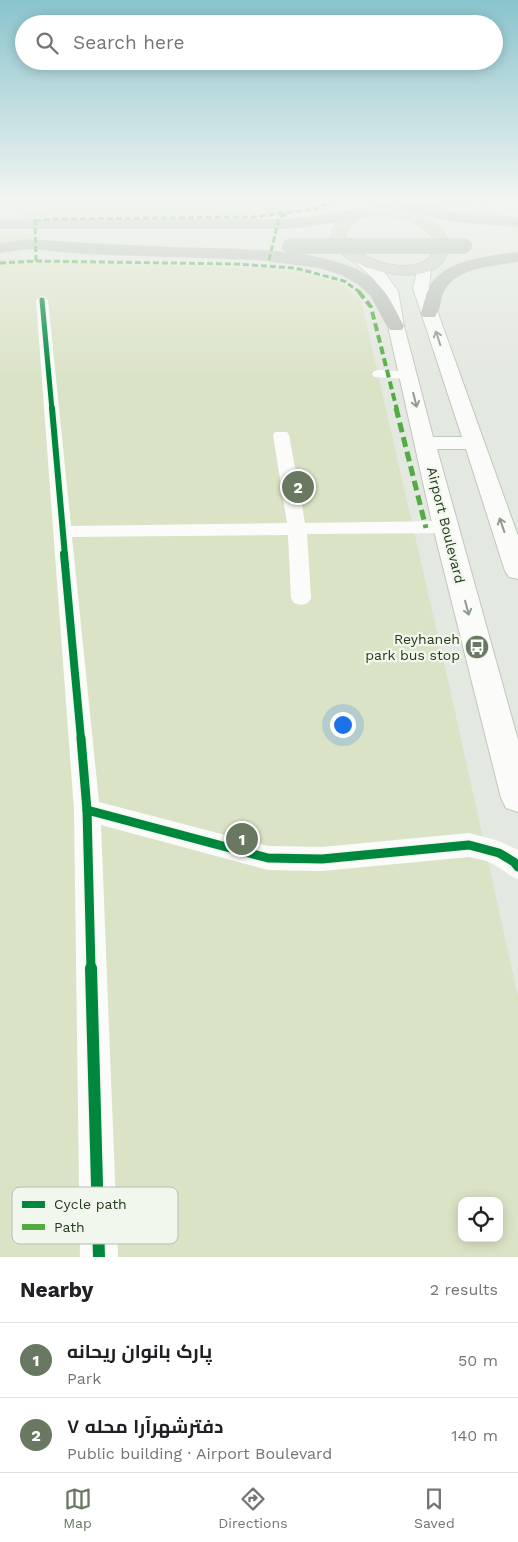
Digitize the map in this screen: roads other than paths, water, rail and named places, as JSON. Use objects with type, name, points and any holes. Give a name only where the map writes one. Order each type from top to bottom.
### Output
[{"type":"highway","points":[[286,259],[321,263],[346,271],[364,280],[378,293],[396,326]]},
{"type":"highway","points":[[430,264],[489,259]]},
{"type":"highway","points":[[430,313],[437,288],[446,278],[481,263],[504,259]]},
{"type":"main road","points":[[357,259],[378,268],[402,270],[430,264]]},
{"type":"main road","points":[[434,259],[430,264],[421,288],[518,571]]},
{"type":"main road","name":"Airport Boulevard","points":[[360,261],[379,275],[390,291],[396,326],[445,527],[518,798]]},
{"type":"main road","points":[[425,443],[473,443]]},
{"type":"street","points":[[42,300],[87,810],[97,1187]]},
{"type":"street","points":[[379,374],[408,375]]},
{"type":"street","points":[[281,435],[297,530],[301,598]]},
{"type":"street","points":[[63,532],[445,527]]},
{"type":"street","points":[[87,810],[268,858],[322,859],[469,845],[499,853],[514,862],[518,868]]},
{"type":"street","points":[[99,1244],[99,1257]]},
{"type":"place","name":"دفترشهرآرا محله ۷","points":[[298,487]]},
{"type":"place","name":"Reyhaneh park bus stop","points":[[477,647]]},
{"type":"place","name":"پارک بانوان ریحانه","points":[[242,839]]}]
